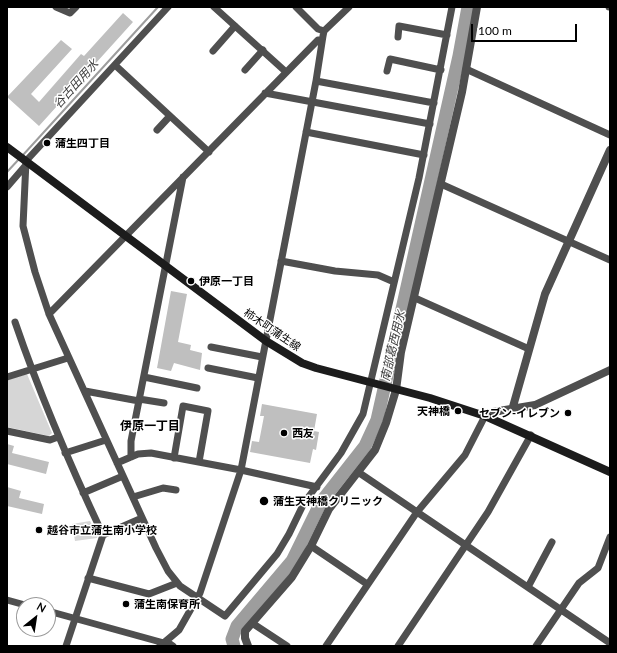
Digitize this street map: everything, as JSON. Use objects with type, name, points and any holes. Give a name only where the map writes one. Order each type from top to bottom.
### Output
[{"type":"main road","name":"柿木町蒲生線","points":[[7,147],[26,163],[166,268],[266,341],[302,363],[485,416],[531,435],[610,472]]},
{"type":"street","points":[[56,7],[70,13],[76,7]]},
{"type":"street","points":[[7,186],[26,163],[168,7]]},
{"type":"street","points":[[214,7],[286,72]]},
{"type":"street","points":[[296,7],[318,29],[324,31]]},
{"type":"street","points":[[163,643],[178,630],[197,599],[241,470],[316,81],[324,31],[349,7]]},
{"type":"street","points":[[26,163],[27,176],[23,226],[35,272],[49,314],[68,358],[85,391],[159,554],[177,583],[197,599],[225,616],[277,554],[289,534],[300,510],[341,453],[356,428],[365,408],[424,155],[452,7]]},
{"type":"street","points":[[248,646],[246,643],[245,631],[292,577],[311,546],[329,509],[375,450],[386,423],[401,352],[441,184],[466,69],[477,7]]},
{"type":"street","points":[[213,51],[236,26]]},
{"type":"street","points":[[398,36],[400,26],[447,35]]},
{"type":"street","points":[[49,314],[265,93],[318,40],[322,40]]},
{"type":"street","points":[[246,70],[263,50]]},
{"type":"street","points":[[387,71],[390,59],[441,70]]},
{"type":"street","points":[[115,65],[209,152]]},
{"type":"street","points":[[466,69],[610,135]]},
{"type":"street","points":[[316,81],[434,103]]},
{"type":"street","points":[[265,93],[430,124]]},
{"type":"street","points":[[157,130],[170,116]]},
{"type":"street","points":[[306,132],[424,155]]},
{"type":"street","points":[[512,410],[545,294],[610,150]]},
{"type":"street","points":[[131,457],[131,441],[183,177]]},
{"type":"street","points":[[441,184],[610,260]]},
{"type":"street","points":[[281,260],[335,271],[378,275],[394,282]]},
{"type":"street","points":[[415,298],[529,350]]},
{"type":"street","points":[[15,322],[31,369],[58,437],[103,535],[66,646]]},
{"type":"street","points":[[211,347],[262,357]]},
{"type":"street","points":[[7,377],[68,358]]},
{"type":"street","points":[[208,368],[258,378]]},
{"type":"street","points":[[326,646],[417,512],[465,455],[485,416],[493,412],[512,410],[543,401],[610,370]]},
{"type":"street","points":[[144,377],[197,388]]},
{"type":"street","points":[[85,391],[164,404]]},
{"type":"street","points":[[174,458],[183,406],[208,411],[199,462]]},
{"type":"street","points":[[7,431],[50,440],[58,437]]},
{"type":"street","points":[[398,646],[488,512],[531,435]]},
{"type":"street","points":[[65,452],[106,440]]},
{"type":"street","points":[[117,463],[138,454],[151,453],[241,470],[317,487]]},
{"type":"street","points":[[358,472],[610,643]]},
{"type":"street","points":[[83,493],[123,476]]},
{"type":"street","points":[[133,497],[163,488],[176,490]]},
{"type":"street","points":[[103,535],[142,518]]},
{"type":"street","points":[[536,646],[579,583],[598,568],[610,537]]},
{"type":"street","points":[[528,587],[552,542]]},
{"type":"street","points":[[311,546],[367,584]]},
{"type":"street","points":[[88,578],[149,594],[177,583]]},
{"type":"street","points":[[56,613],[173,646]]},
{"type":"street","points":[[252,623],[287,646]]},
{"type":"shaded area","points":[[27,374],[52,433],[49,436],[7,427],[7,380]]},
{"type":"shaded area","points":[[90,521],[98,535],[97,538],[75,541],[72,524]]},
{"type":"building","points":[[123,13],[133,22],[39,126],[7,97],[61,40],[72,49],[31,94],[39,102],[81,54],[84,56]]},
{"type":"building","points":[[171,291],[187,294],[178,342],[191,345],[190,350],[202,353],[200,370],[174,363],[171,371],[157,368]]},
{"type":"building","points":[[262,404],[317,414],[314,431],[319,432],[316,450],[313,449],[310,463],[250,452],[252,441],[259,442],[264,416],[260,416]]},
{"type":"building","points":[[7,444],[14,446],[12,453],[49,462],[46,474],[7,464]]},
{"type":"building","points":[[7,487],[21,491],[19,498],[44,504],[42,514],[7,506]]},
{"type":"waterway","name":"谷古田用水","points":[[23,155],[158,7]]},
{"type":"waterway","name":"南部葛西用水","points":[[234,646],[232,639],[237,626],[292,561],[321,502],[365,446],[377,420],[459,56],[468,7]]},
{"type":"waterway","name":"谷古田用水","points":[[7,172],[20,158]]},
{"type":"place","name":"蒲生四丁目","points":[[47,143]]},
{"type":"place","name":"伊原一丁目","points":[[191,281]]},
{"type":"place","name":"天神橋","points":[[458,411]]},
{"type":"place","name":"セブン-イレブン","points":[[568,413]]},
{"type":"place","name":"西友","points":[[284,433]]},
{"type":"place","name":"蒲生天神橋クリニック","points":[[264,501]]},
{"type":"place","name":"越谷市立蒲生南小学校","points":[[39,530]]},
{"type":"place","name":"蒲生南保育所","points":[[126,604]]},
{"type":"district","name":"伊原一丁目","points":[[150,426]]}]
